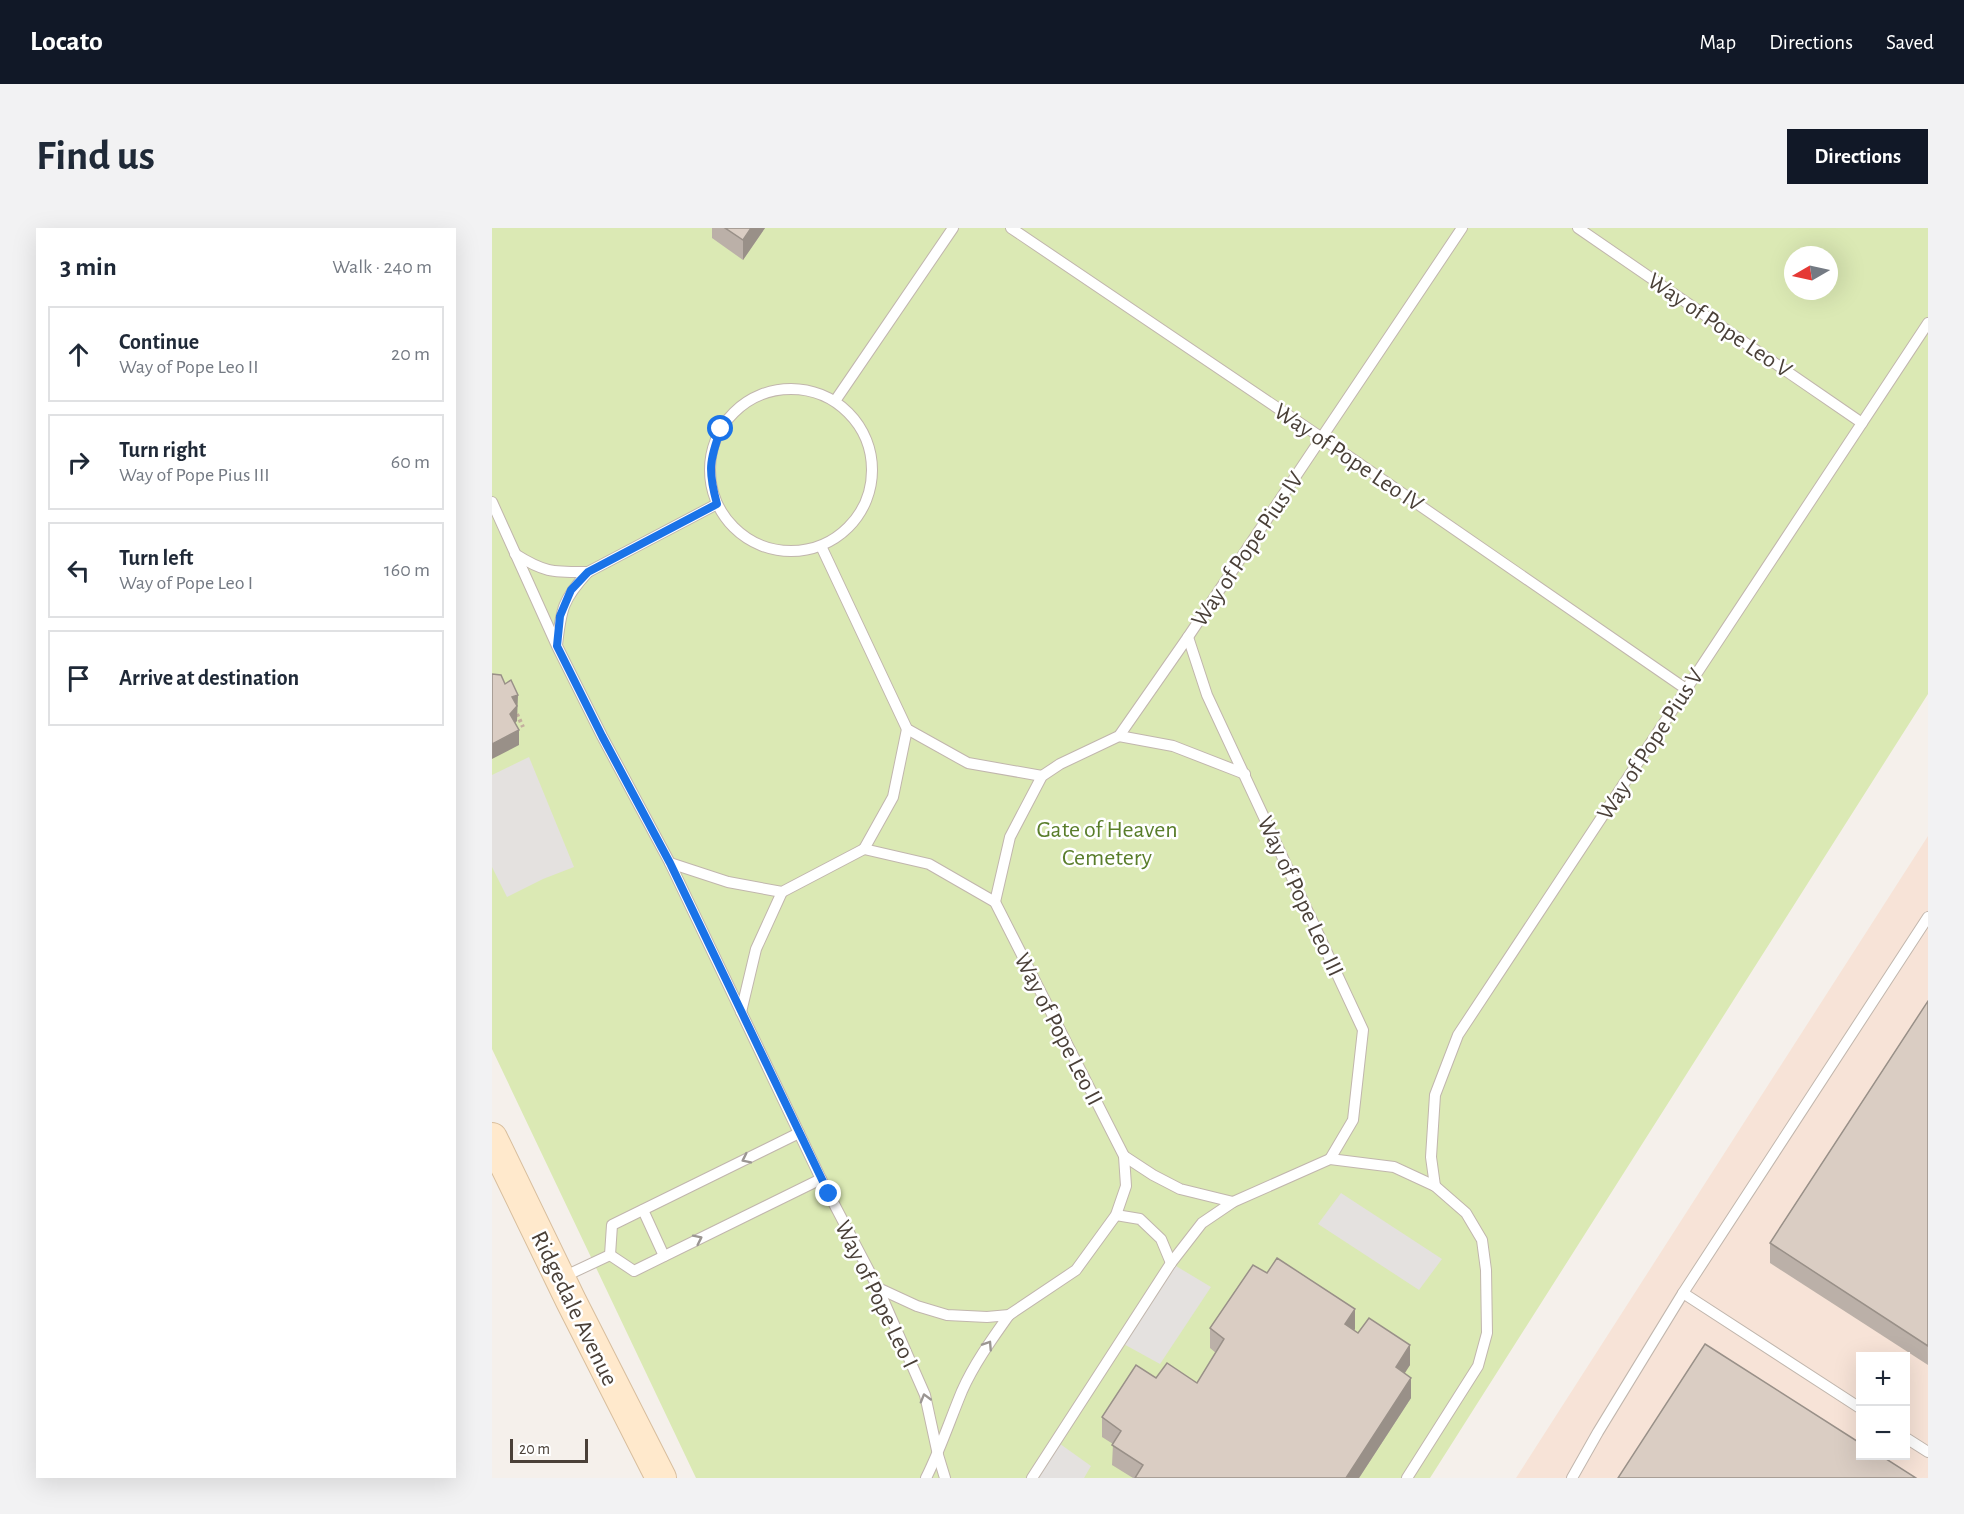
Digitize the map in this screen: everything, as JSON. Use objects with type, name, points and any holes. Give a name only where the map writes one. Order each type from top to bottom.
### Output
[{"type":"main road","name":"Ridgedale Avenue","points":[[492,1138],[661,1478]]},
{"type":"lane","points":[[835,401],[953,228]]},
{"type":"lane","name":"Way of Pope Leo IV","points":[[1011,228],[1322,438],[1686,689]]},
{"type":"lane","name":"Way of Pope Pius IV","points":[[1042,776],[1060,764],[1119,736],[1462,228]]},
{"type":"lane","name":"Way of Pope Leo V","points":[[1578,228],[1862,423]]},
{"type":"lane","name":"Way of Pope Pius V","points":[[1435,1186],[1431,1157],[1435,1095],[1458,1035],[1928,323]]},
{"type":"lane","points":[[785,389],[811,391],[835,401],[854,418],[867,440],[872,473],[870,490],[860,514],[843,532],[821,546],[797,551],[773,550],[750,540],[731,525],[717,504],[710,479],[712,453],[721,429],[738,409],[760,395],[785,389]]},
{"type":"lane","name":"Way of Pope Leo I","points":[[492,502],[557,646],[670,863],[821,1179],[878,1288],[925,1395],[945,1478]]},
{"type":"lane","points":[[557,646],[560,616],[571,590],[588,572],[717,504]]},
{"type":"lane","points":[[821,546],[907,729],[968,763],[1042,776],[1010,837],[994,902],[929,864],[864,849]]},
{"type":"lane","points":[[515,554],[533,565],[552,572],[588,572]]},
{"type":"lane","name":"Way of Pope Leo III","points":[[1188,637],[1207,695],[1364,1030],[1353,1120],[1330,1159]]},
{"type":"lane","points":[[741,1012],[756,949],[782,892],[864,849],[893,796],[907,729]]},
{"type":"lane","points":[[1119,736],[1173,746],[1245,774]]},
{"type":"lane","points":[[670,863],[728,882],[782,892]]},
{"type":"lane","name":"Way of Pope Leo II","points":[[994,902],[1124,1156],[1126,1186],[1116,1215],[1076,1270],[1009,1314]]},
{"type":"lane","points":[[1572,1478],[1683,1293],[1928,918]]},
{"type":"lane","points":[[610,1255],[612,1225],[799,1133]]},
{"type":"lane","points":[[1124,1156],[1180,1189],[1233,1202]]},
{"type":"lane","points":[[1032,1478],[1171,1263],[1202,1223],[1233,1202],[1330,1159],[1394,1167],[1435,1186],[1466,1214],[1482,1240],[1486,1270],[1487,1333],[1478,1366],[1407,1478]]},
{"type":"lane","points":[[610,1255],[634,1271],[821,1179]]},
{"type":"lane","points":[[643,1210],[664,1256]]},
{"type":"lane","points":[[1116,1215],[1140,1219],[1161,1239],[1171,1263]]},
{"type":"lane","points":[[560,1278],[610,1255]]},
{"type":"lane","points":[[878,1288],[917,1306],[947,1315],[987,1317],[1009,1314]]},
{"type":"lane","points":[[1683,1293],[1857,1406]]},
{"type":"lane","points":[[926,1478],[976,1364],[1009,1314]]},
{"type":"lane","points":[[1910,1441],[1928,1452]]},
{"type":"path","points":[[516,714],[523,727]]},
{"type":"shaded area","points":[[529,757],[574,867],[507,897],[492,867],[492,775]]},
{"type":"shaded area","points":[[1928,836],[1928,1478],[1516,1478]]},
{"type":"shaded area","points":[[1341,1193],[1442,1259],[1419,1290],[1318,1224]]},
{"type":"shaded area","points":[[1171,1263],[1211,1287],[1160,1364],[1120,1342]]},
{"type":"shaded area","points":[[1056,1441],[1091,1466],[1084,1478],[1032,1478]]},
{"type":"green space","name":"Gate of Heaven Cemetery","points":[[492,228],[1928,228],[1928,694],[1430,1478],[696,1478],[492,1049]]},
{"type":"building","points":[[725,228],[751,228],[743,240]]},
{"type":"building","points":[[492,674],[501,675],[505,684],[511,680],[518,695],[512,697],[517,706],[510,714],[519,730],[492,744]]},
{"type":"building","points":[[1928,1001],[1928,1346],[1770,1243]]},
{"type":"building","points":[[1277,1258],[1355,1309],[1345,1324],[1358,1333],[1369,1318],[1410,1345],[1396,1367],[1411,1378],[1346,1478],[1135,1478],[1143,1465],[1112,1445],[1121,1431],[1102,1417],[1136,1365],[1156,1378],[1167,1363],[1197,1383],[1224,1339],[1210,1328],[1253,1265],[1267,1273]]},
{"type":"building","points":[[1705,1344],[1856,1440],[1856,1460],[1888,1460],[1916,1478],[1618,1478]]},
{"type":"route","points":[[721,429],[712,453],[710,479],[717,504],[588,572],[571,590],[560,616],[557,646],[670,863],[829,1194]]}]
